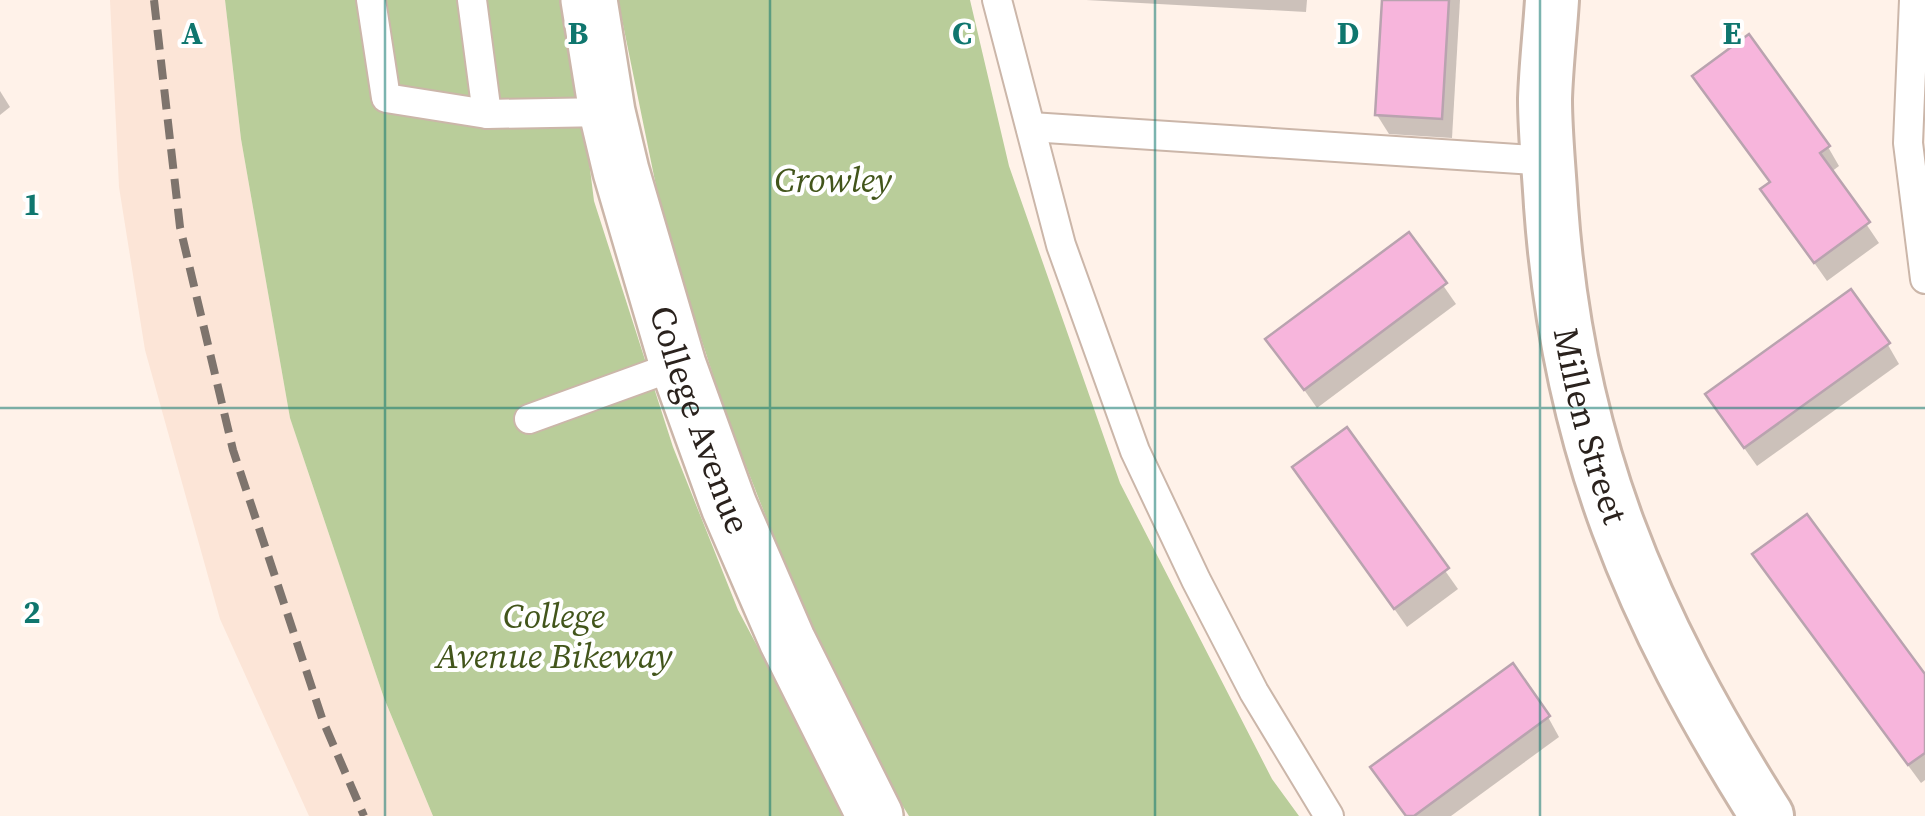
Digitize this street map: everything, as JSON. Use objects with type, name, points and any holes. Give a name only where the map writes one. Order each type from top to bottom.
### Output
[{"type":"street","name":"College Avenue","points":[[589,0],[621,171],[678,365],[729,506],[780,623],[875,816]]},
{"type":"street","name":"Millen Street","points":[[1552,0],[1545,100],[1557,280],[1568,354],[1589,445],[1635,576],[1670,649],[1766,816]]},
{"type":"lane","points":[[371,0],[386,98],[487,114],[607,112]]},
{"type":"lane","points":[[472,0],[487,114]]},
{"type":"lane","points":[[998,0],[1062,245],[1135,452],[1246,676],[1329,816]]},
{"type":"lane","points":[[1914,0],[1908,143],[1925,279]]},
{"type":"lane","points":[[1030,128],[1548,161]]},
{"type":"lane","points":[[528,420],[678,365]]},
{"type":"shaded area","points":[[110,0],[225,0],[241,139],[290,418],[384,698],[433,816],[309,816],[220,619],[145,350],[119,187]]},
{"type":"green space","name":"College Avenue Bikeway","points":[[225,0],[569,0],[594,201],[673,447],[738,610],[848,816],[433,816],[384,698],[290,418],[241,139]]},
{"type":"green space","name":"Crowley","points":[[618,0],[970,0],[1009,166],[1120,483],[1272,779],[1299,816],[909,816],[813,637],[726,415],[664,225]]},
{"type":"building","points":[[1382,0],[1449,0],[1442,119],[1375,115]]},
{"type":"building","points":[[1749,34],[1830,146],[1820,153],[1870,222],[1814,263],[1760,189],[1770,182],[1692,76]]},
{"type":"building","points":[[1409,232],[1447,283],[1304,390],[1265,339]]},
{"type":"building","points":[[1851,289],[1890,343],[1744,448],[1705,394]]},
{"type":"building","points":[[1347,427],[1449,568],[1394,609],[1292,467]]},
{"type":"building","points":[[1807,514],[1925,674],[1925,753],[1908,765],[1752,554]]},
{"type":"building","points":[[1513,663],[1550,716],[1414,816],[1406,816],[1370,767]]},
{"type":"railway","points":[[154,0],[180,227],[233,450],[323,721],[364,816]]}]
